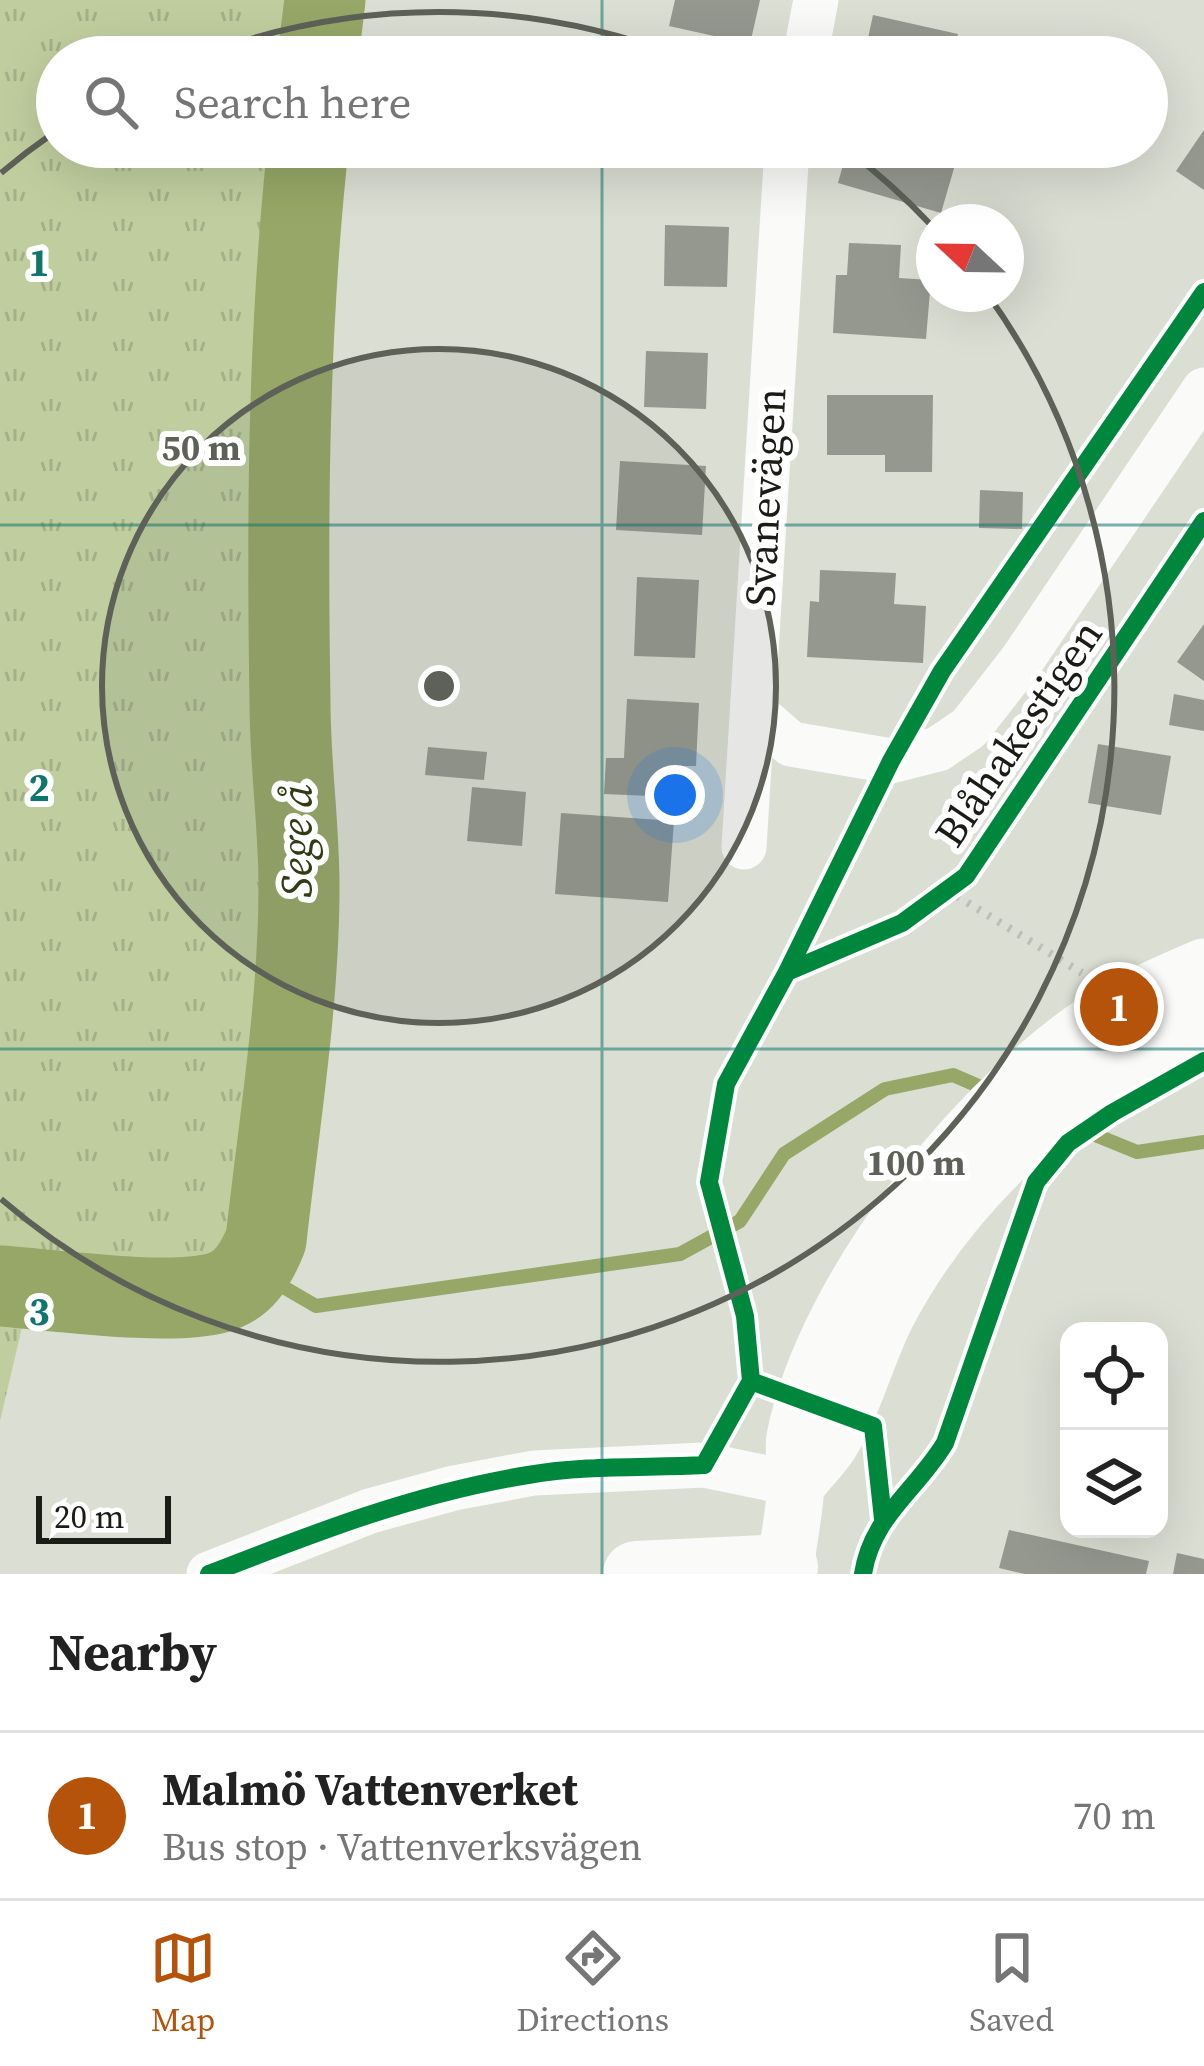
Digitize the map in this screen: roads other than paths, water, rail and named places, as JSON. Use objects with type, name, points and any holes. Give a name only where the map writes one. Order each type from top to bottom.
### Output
[{"type":"highway","points":[[636,1574],[785,1571]]},
{"type":"street","points":[[809,36],[816,0]]},
{"type":"street","name":"Svanevägen","points":[[744,847],[786,168]]},
{"type":"street","points":[[754,712],[791,744],[891,761],[938,749],[969,728],[1022,660],[1204,390]]},
{"type":"street","points":[[785,1571],[796,1484],[832,1442],[864,1362],[920,1259],[976,1190],[1011,1122],[1062,1078],[1119,1007],[1204,967]]},
{"type":"street","points":[[1062,1078],[1204,1020]]},
{"type":"street","points":[[209,1574],[370,1511],[454,1488],[534,1474],[704,1465],[796,1484]]},
{"type":"waterway","name":"Sege å","points":[[321,36],[325,0]]},
{"type":"waterway","name":"Sege å","points":[[0,1286],[141,1298],[196,1297],[235,1285],[248,1273],[266,1240],[298,930],[299,863],[290,726],[289,494],[296,285],[306,168]]},
{"type":"waterway","points":[[254,1270],[316,1306],[680,1254],[740,1221],[784,1154],[885,1089],[953,1075],[990,1091]]},
{"type":"waterway","points":[[1066,1123],[1137,1152],[1204,1142]]},
{"type":"place","name":"Malmö Vattenverket","points":[[1119,1007]]}]
